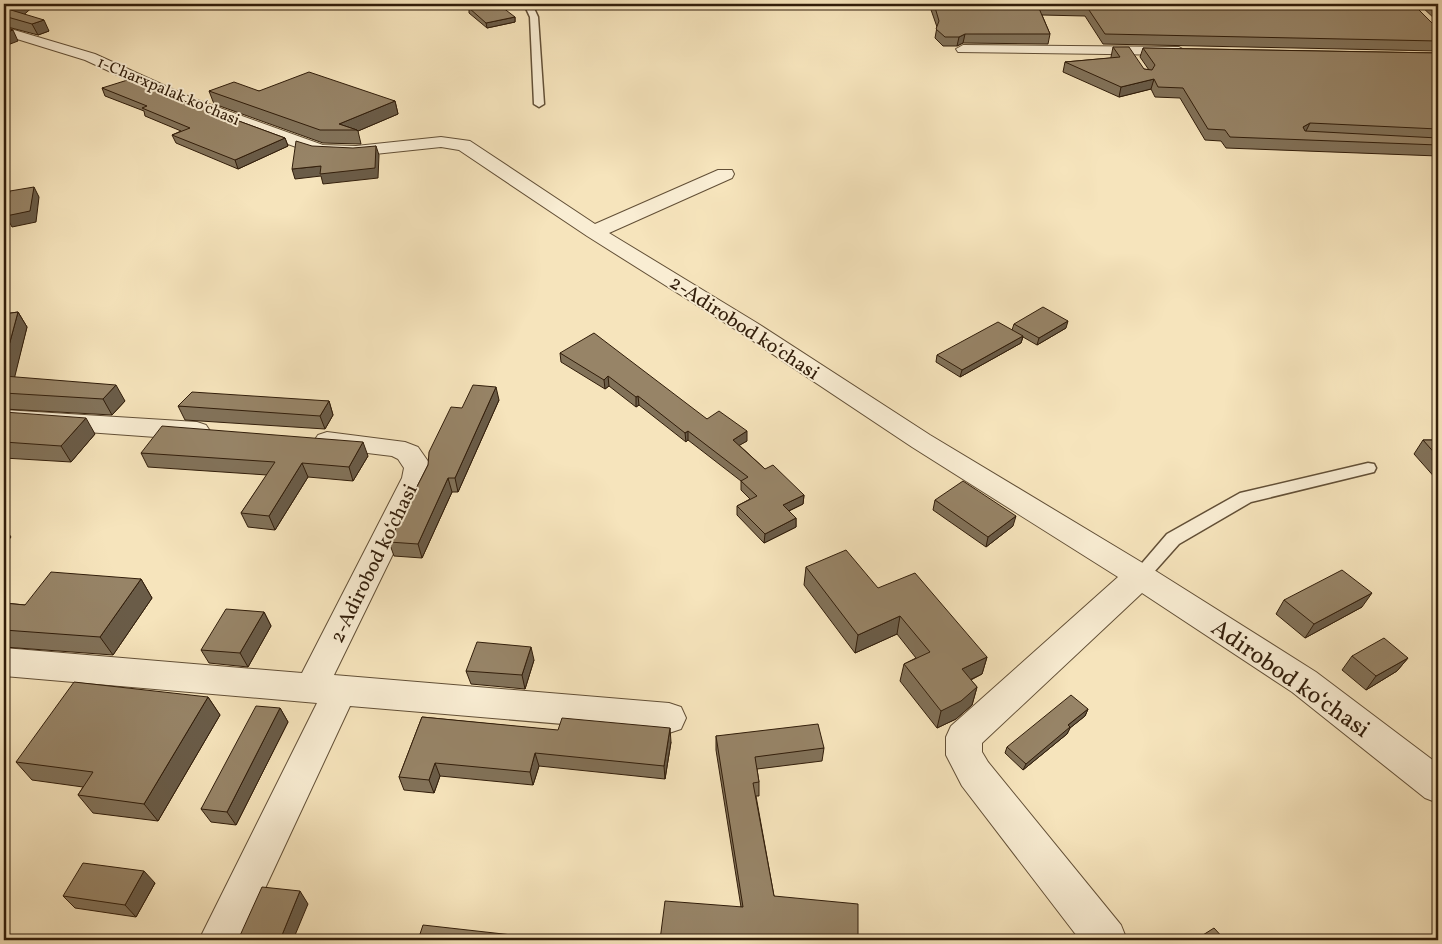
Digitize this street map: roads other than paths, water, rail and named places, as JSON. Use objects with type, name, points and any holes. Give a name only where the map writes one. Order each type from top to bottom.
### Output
[{"type":"street","name":"1-Charxpalak koʻchasi","points":[[4,32],[90,57],[186,102],[308,146],[333,151]]},
{"type":"street","points":[[963,49],[1196,51]]},
{"type":"street","name":"2-Adirobod koʻchasi","points":[[333,151],[377,149],[441,142],[464,145],[594,232],[757,334],[921,441],[1140,576]]},
{"type":"street","points":[[594,232],[725,174]]},
{"type":"street","points":[[4,418],[223,433]]},
{"type":"street","name":"2-Adirobod koʻchasi","points":[[302,439],[396,448],[408,453],[418,467],[416,478],[375,562],[326,690]]},
{"type":"street","points":[[1106,940],[975,774],[964,755],[964,737],[1140,576]]},
{"type":"street","name":"Adirobod koʻchasi","points":[[1140,576],[1304,682],[1438,786]]},
{"type":"street","points":[[4,662],[669,718]]},
{"type":"street","points":[[220,940],[326,690]]},
{"type":"lane","points":[[528,4],[534,17],[539,104]]},
{"type":"lane","points":[[1128,50],[1137,63]]},
{"type":"lane","points":[[1140,576],[1173,539],[1246,497],[1368,468]]}]
